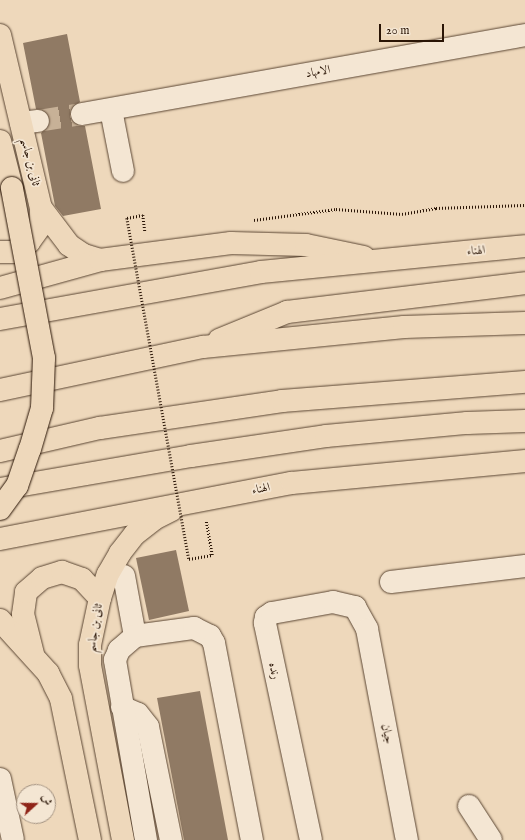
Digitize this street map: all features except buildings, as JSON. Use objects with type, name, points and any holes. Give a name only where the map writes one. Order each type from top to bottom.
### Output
[{"type":"main road","name":"ثانى بن جاسم","points":[[0,35],[30,122],[41,208],[69,246],[84,255],[100,260]]},
{"type":"main road","points":[[0,142],[12,188],[44,358],[42,408],[17,486],[0,509]]},
{"type":"main road","points":[[0,252],[13,252],[29,242],[40,227],[41,208]]},
{"type":"main road","points":[[0,288],[100,260],[231,243],[268,242],[313,246],[379,262]]},
{"type":"main road","name":"الهناء","points":[[0,319],[261,272],[379,262],[525,246]]},
{"type":"main road","points":[[203,347],[287,312],[525,283]]},
{"type":"main road","points":[[0,390],[203,347],[404,327],[525,323]]},
{"type":"main road","points":[[0,451],[100,428],[282,401],[525,382]]},
{"type":"main road","points":[[0,489],[191,456],[326,436],[467,423],[525,421]]},
{"type":"main road","name":"الهناء","points":[[0,538],[292,483],[525,461]]},
{"type":"main road","name":"ثانى بن جاسم","points":[[123,840],[90,665],[90,644],[100,598],[108,574],[120,553],[135,534],[154,519],[196,500]]},
{"type":"main road","points":[[33,654],[23,614],[26,592],[42,578],[62,572],[82,579],[100,598]]},
{"type":"main road","points":[[0,620],[33,654],[48,673],[61,699],[90,840]]},
{"type":"street","name":"الامهاد","points":[[82,114],[525,35]]},
{"type":"street","points":[[111,110],[123,171]]},
{"type":"street","points":[[391,582],[525,566]]},
{"type":"street","points":[[124,576],[135,636]]},
{"type":"street","name":"رنده","points":[[311,840],[266,633],[266,617],[272,613],[333,602],[347,604],[358,612],[367,629]]},
{"type":"street","points":[[146,840],[115,660],[122,646],[135,636],[194,628],[210,636],[216,652],[252,840]]},
{"type":"street","name":"جيان","points":[[367,629],[407,840]]},
{"type":"street","points":[[122,707],[138,714],[148,727],[170,840]]},
{"type":"street","points":[[0,779],[13,840]]},
{"type":"street","points":[[469,806],[491,840]]},
{"type":"path","points":[[246,221],[336,209],[402,214],[436,208],[525,205]]},
{"type":"path","points":[[142,215],[127,218],[189,559],[212,555],[196,500]]},
{"type":"tunnel","points":[[38,121],[82,114]]}]
